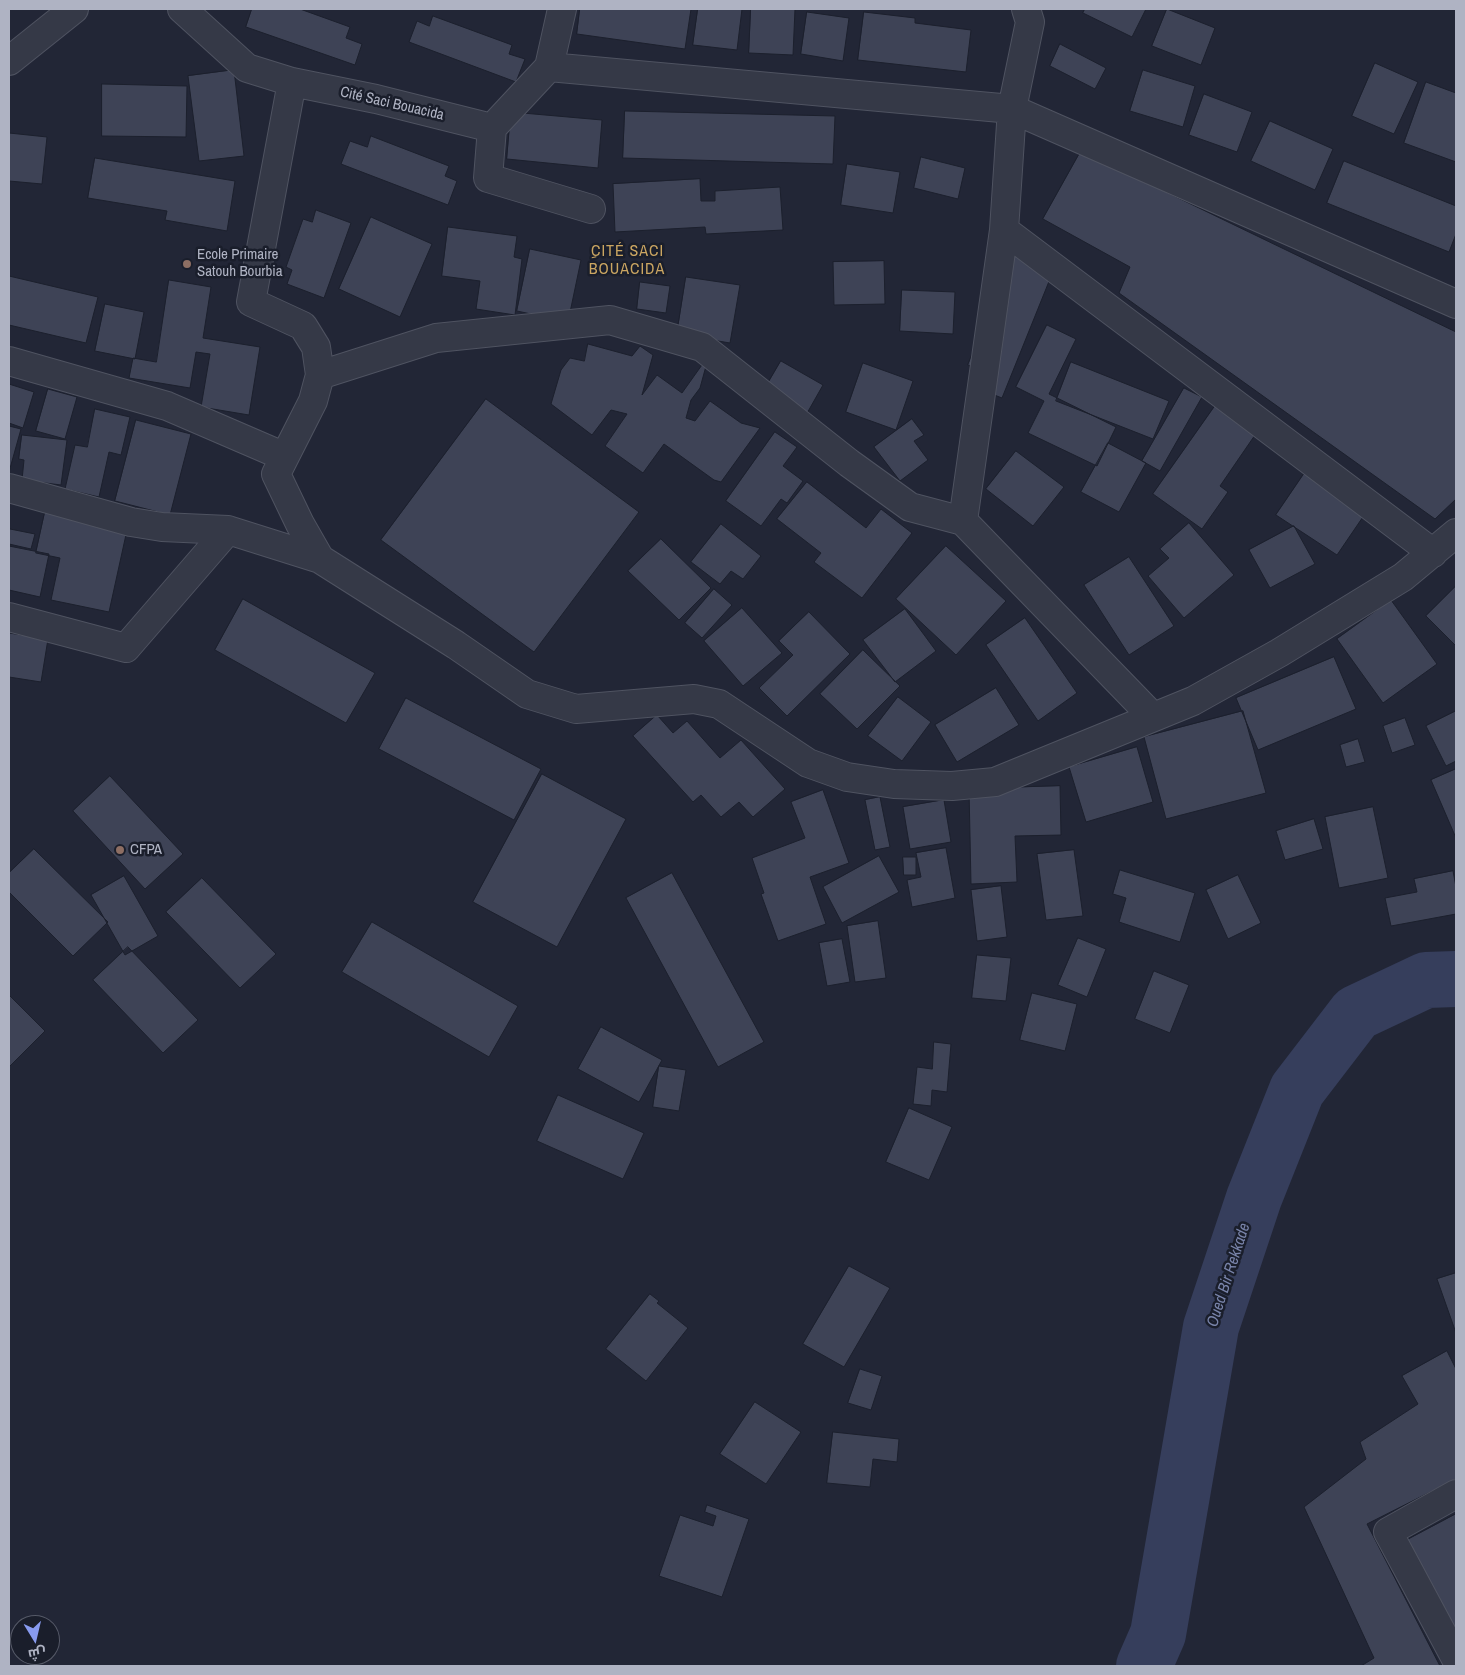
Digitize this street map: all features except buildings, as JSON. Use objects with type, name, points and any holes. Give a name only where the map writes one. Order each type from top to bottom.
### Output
[{"type":"street","points":[[9,61],[74,9]]},
{"type":"street","name":"Cité Saci Bouacida","points":[[182,9],[246,68],[292,82],[376,99],[492,128]]},
{"type":"street","points":[[562,9],[549,67],[492,128],[488,178],[591,209]]},
{"type":"street","points":[[963,521],[1004,230],[1012,109],[1033,13]]},
{"type":"street","points":[[549,67],[1012,109],[1456,304]]},
{"type":"street","points":[[292,82],[251,302],[303,326],[316,347],[320,375],[313,401],[283,456],[276,474],[300,524],[320,559]]},
{"type":"street","points":[[1004,230],[1433,553]]},
{"type":"street","points":[[320,375],[436,338],[610,320],[702,348],[849,463],[910,508],[963,521],[1153,717]]},
{"type":"street","points":[[9,361],[167,406],[283,456]]},
{"type":"street","points":[[9,488],[132,522],[162,527],[228,530],[320,559],[456,645],[528,694],[576,708],[694,699],[719,704],[808,763],[847,777],[894,784],[952,786],[995,782],[1193,701],[1279,653],[1403,577],[1456,533]]},
{"type":"street","points":[[9,617],[126,648],[228,530]]},
{"type":"street","points":[[1456,1494],[1388,1532],[1456,1659]]},
{"type":"waterway","name":"Oued Bir Rekkade","points":[[1144,1666],[1158,1634],[1211,1327],[1254,1198],[1297,1090],[1356,1013],[1426,980],[1456,979]]},
{"type":"place","name":"Ecole Primaire Satouh Bourbia","points":[[187,264]]},
{"type":"place","name":"CFPA","points":[[120,850]]},
{"type":"district","name":"ِCITÉ SACI BOUACIDA","points":[[627,261]]}]
